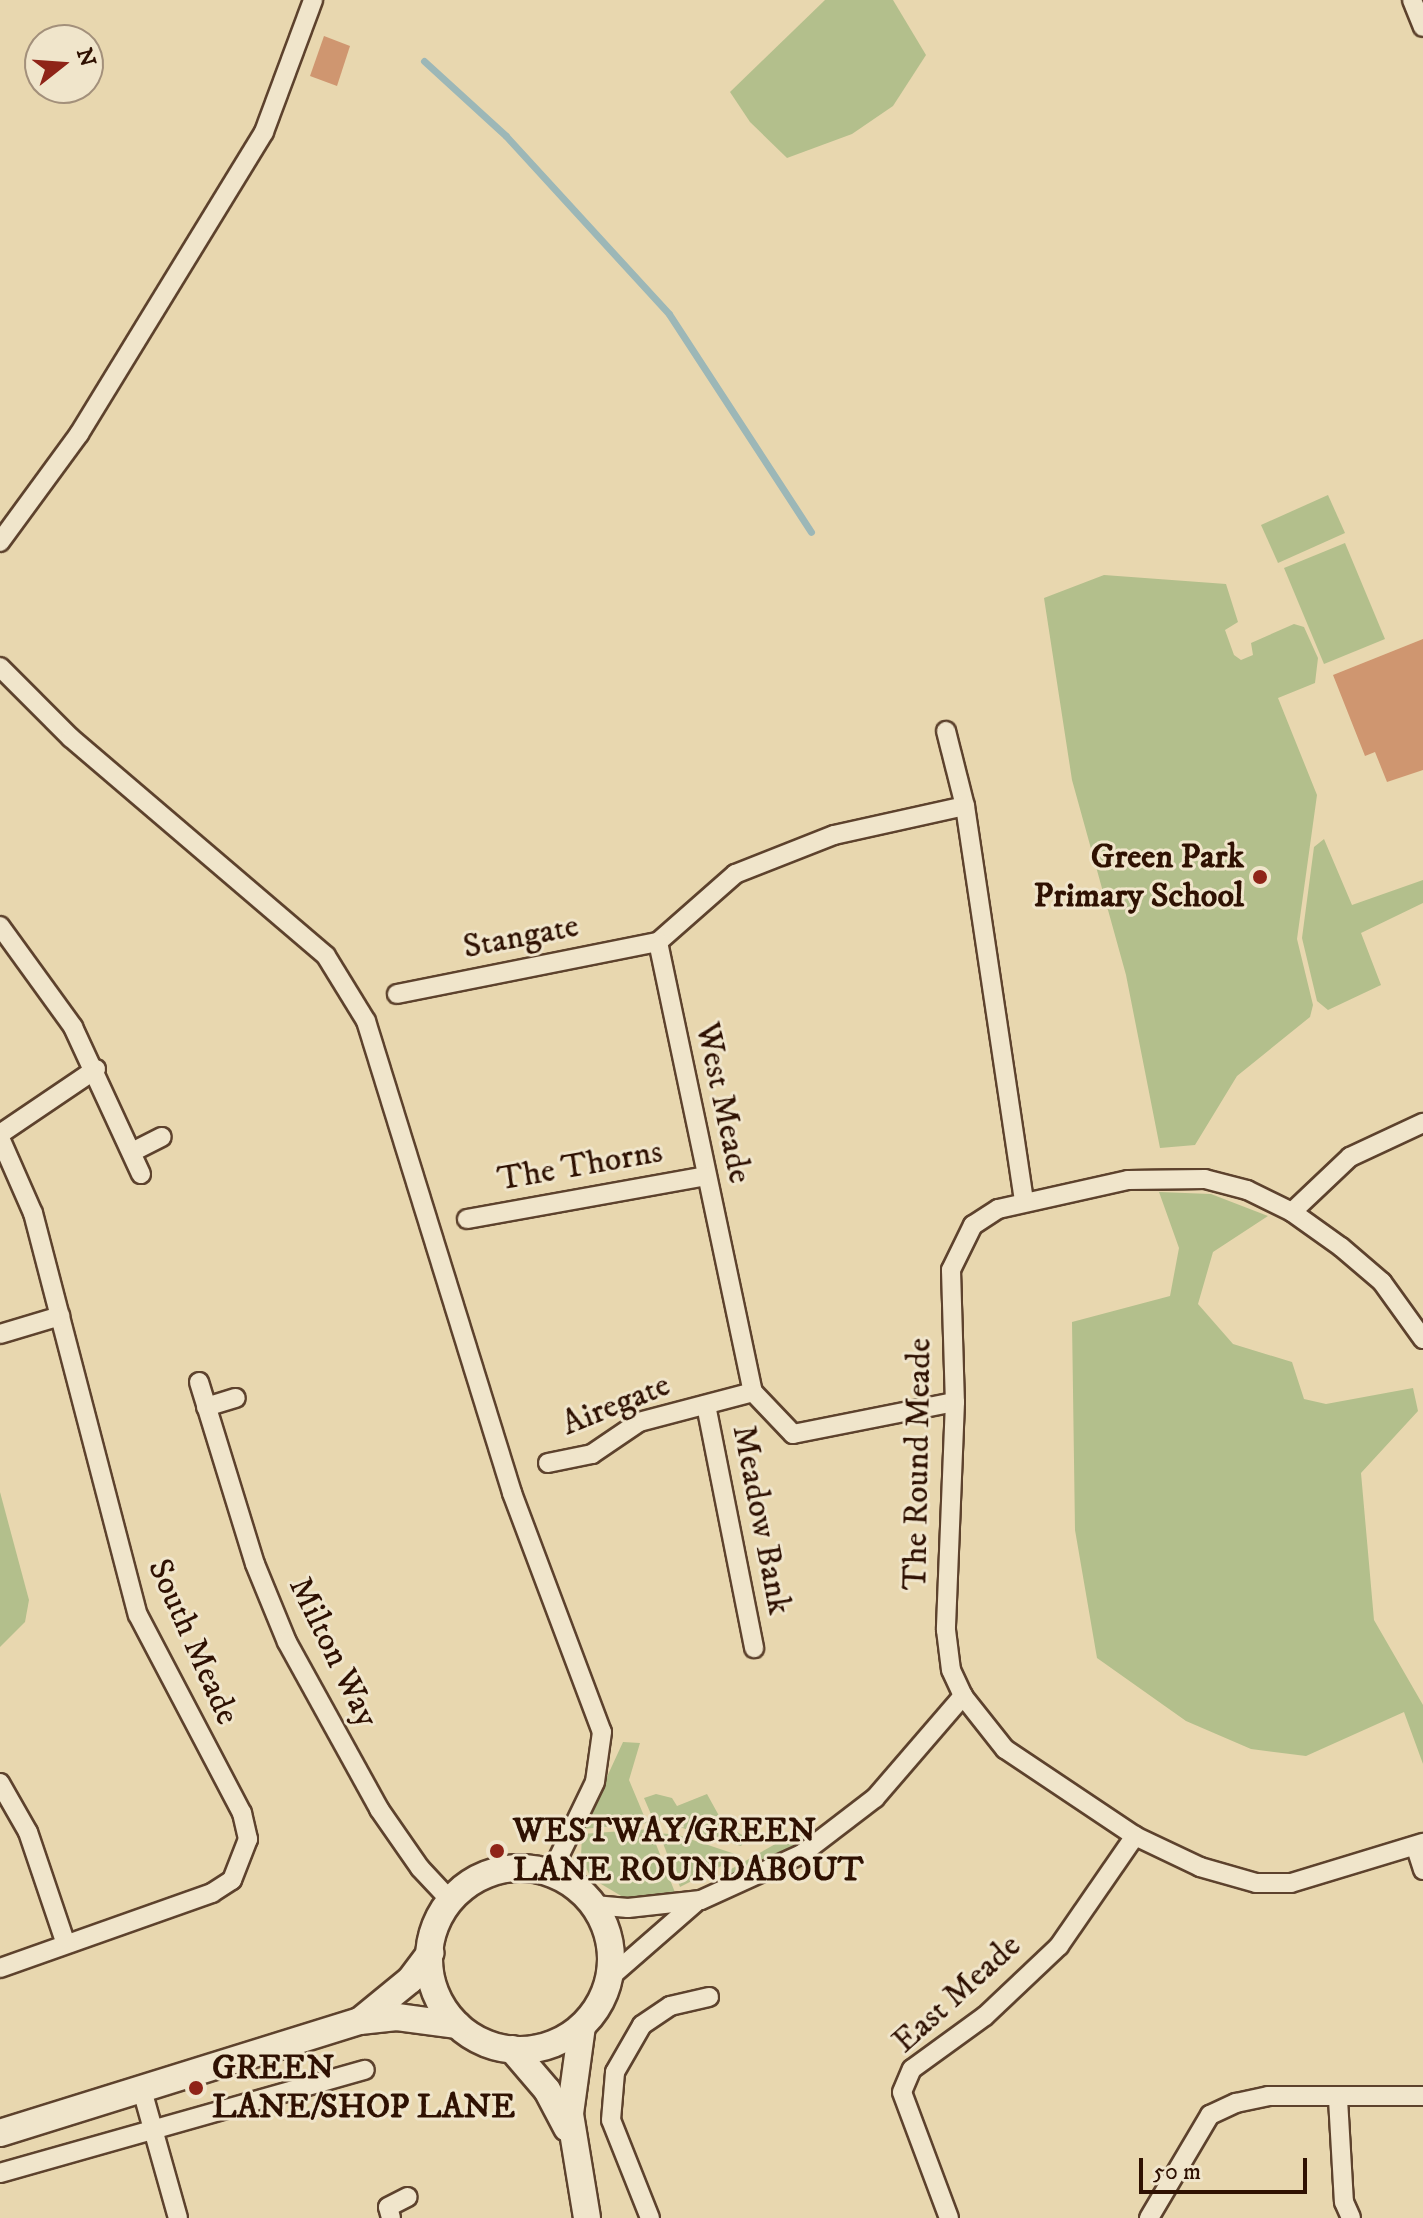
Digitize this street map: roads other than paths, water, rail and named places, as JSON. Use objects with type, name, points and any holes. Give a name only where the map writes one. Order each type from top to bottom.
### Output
[{"type":"main road","points":[[360,2021],[410,1980],[430,1953],[451,1901],[489,1874],[512,1868],[551,1873],[574,1886],[594,1905],[608,1935],[608,1979],[597,2010],[582,2026],[549,2046],[512,2049],[479,2041],[457,2025],[435,1991],[430,1953]]},
{"type":"main road","points":[[0,2133],[360,2021],[397,2017],[457,2025]]},
{"type":"main road","points":[[582,2026],[571,2082],[571,2138],[587,2218]]},
{"type":"main road","points":[[512,2049],[547,2090],[571,2138]]},
{"type":"street","points":[[0,542],[79,434],[264,132],[313,0]]},
{"type":"street","points":[[1412,0],[1423,27]]},
{"type":"street","points":[[0,667],[71,738],[326,956],[366,1021],[512,1493],[602,1732],[595,1782],[551,1873]]},
{"type":"street","points":[[946,731],[965,806],[1024,1201]]},
{"type":"street","points":[[658,942],[735,874],[834,835],[965,806]]},
{"type":"street","points":[[0,926],[73,1027],[134,1151],[141,1174]]},
{"type":"street","name":"Stangate","points":[[397,994],[658,942]]},
{"type":"street","name":"West Meade","points":[[658,942],[753,1392]]},
{"type":"street","points":[[0,1136],[96,1069]]},
{"type":"street","points":[[1292,1212],[1350,1157],[1423,1123]]},
{"type":"street","name":"South Meade","points":[[0,1136],[33,1213],[138,1615],[242,1813],[248,1839],[232,1880],[212,1893],[0,1968]]},
{"type":"street","points":[[134,1151],[162,1137]]},
{"type":"street","name":"The Thorns","points":[[467,1219],[705,1176]]},
{"type":"street","name":"The Round Meade","points":[[1419,1846],[1291,1883],[1256,1883],[1200,1867],[1135,1836],[1005,1749],[963,1696],[951,1670],[946,1630],[955,1402],[951,1270],[958,1247],[973,1225],[998,1209],[1128,1180],[1205,1179],[1247,1190],[1292,1212],[1382,1282],[1423,1339]]},
{"type":"street","points":[[0,1334],[60,1316]]},
{"type":"street","name":"Milton Way","points":[[199,1382],[255,1564],[287,1642],[379,1809],[420,1868],[451,1901]]},
{"type":"street","points":[[753,1392],[793,1434],[955,1402]]},
{"type":"street","name":"Airegate","points":[[548,1463],[592,1454],[639,1422],[753,1392]]},
{"type":"street","points":[[206,1407],[236,1398]]},
{"type":"street","name":"Meadow Bank","points":[[706,1405],[754,1648]]},
{"type":"street","points":[[594,1905],[628,1908],[701,1900],[765,1873],[837,1832],[906,1765],[963,1696]]},
{"type":"street","points":[[0,1783],[28,1832],[66,1944]]},
{"type":"street","name":"East Meade","points":[[949,2218],[902,2092],[912,2069],[985,2016],[1059,1946],[1135,1836]]},
{"type":"street","points":[[1419,1846],[1423,1870]]},
{"type":"street","points":[[608,1979],[701,1900]]},
{"type":"street","points":[[650,2218],[611,2120],[615,2072],[642,2025],[670,2006],[709,1997]]},
{"type":"street","points":[[0,2173],[365,2070]]},
{"type":"street","points":[[142,2090],[178,2218]]},
{"type":"street","points":[[1149,2218],[1210,2115],[1268,2096],[1338,2099],[1423,2096]]},
{"type":"street","points":[[1338,2099],[1344,2202],[1351,2218]]},
{"type":"street","points":[[391,2218],[388,2207],[408,2197]]},
{"type":"waterway","points":[[424,61],[506,136],[669,314],[811,532]]},
{"type":"place","name":"Green Park Primary School","points":[[1260,877]]},
{"type":"place","name":"WESTWAY/GREEN LANE ROUNDABOUT","points":[[497,1851]]},
{"type":"place","name":"GREEN LANE/SHOP LANE","points":[[196,2088]]}]
